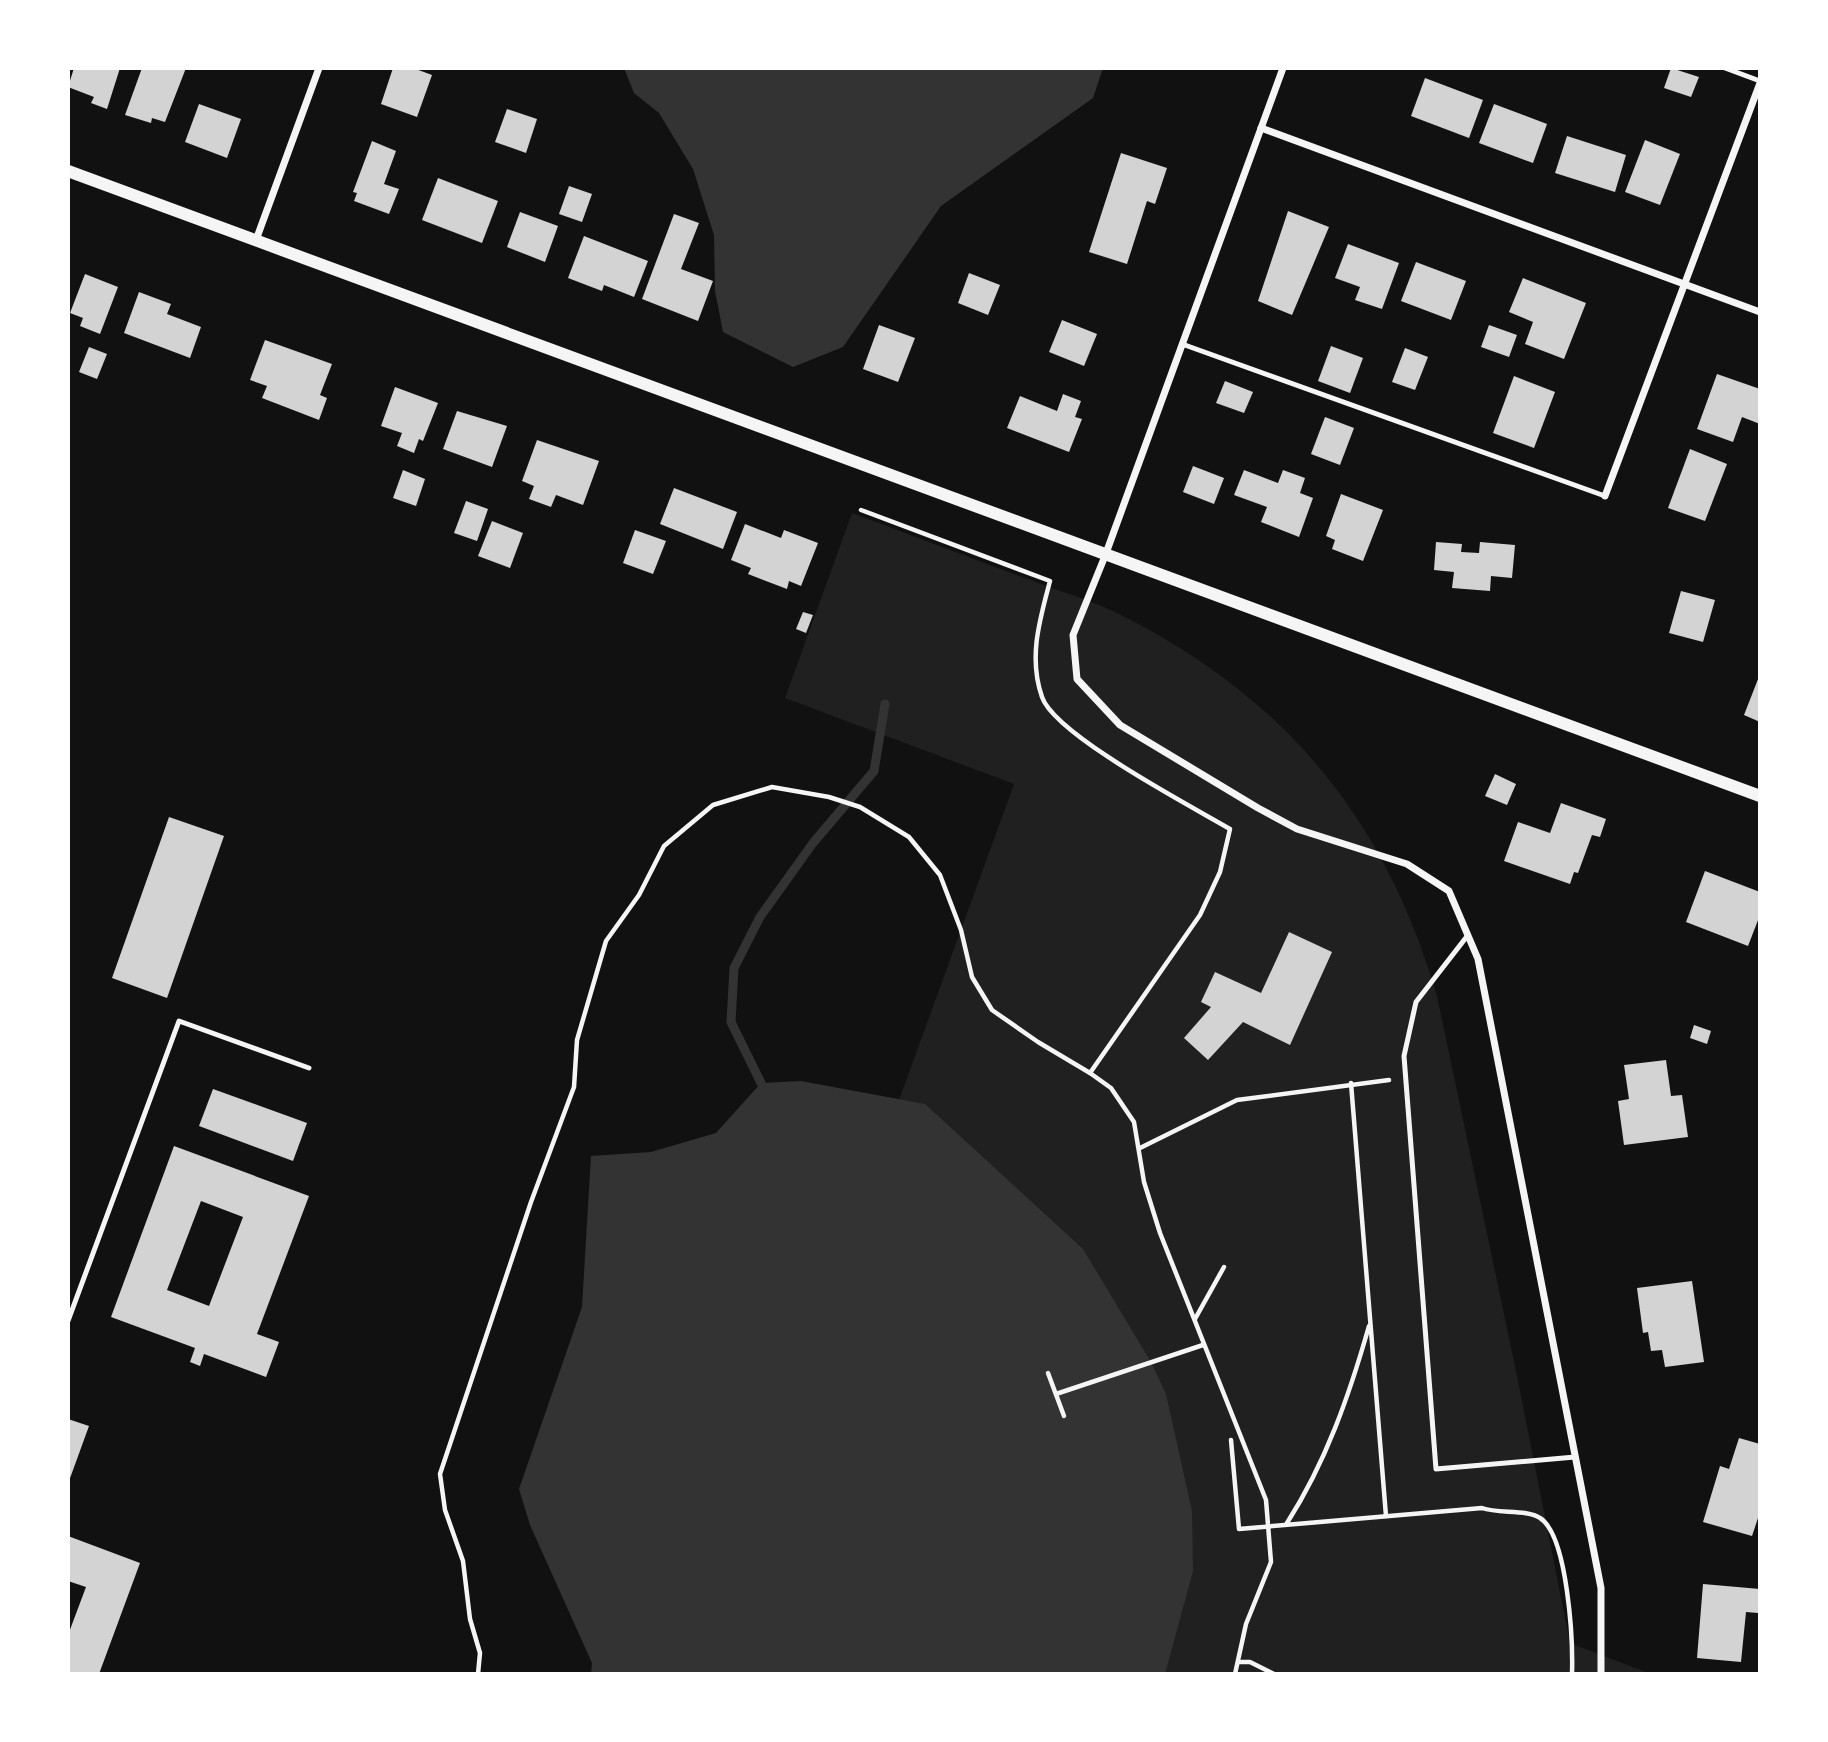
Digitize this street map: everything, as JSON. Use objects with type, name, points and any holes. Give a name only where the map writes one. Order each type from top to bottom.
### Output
[{"type":"street","points":[[256,240],[319,68]]},
{"type":"street","points":[[1283,68],[1105,555],[1073,635],[1077,679],[1120,725],[1297,829],[1407,864],[1449,891],[1478,958],[1601,1588],[1601,1674]]},
{"type":"street","points":[[1605,496],[1760,82]]},
{"type":"street","points":[[1261,128],[1760,312]]},
{"type":"street","points":[[68,171],[1760,796]]},
{"type":"lane","points":[[1725,68],[1760,82]]},
{"type":"lane","points":[[1182,344],[1605,496]]},
{"type":"lane","points":[[1468,935],[1416,1002],[1404,1056],[1436,1469],[1575,1457]]},
{"type":"lane","points":[[68,1321],[179,1021],[309,1068]]},
{"type":"path","points":[[861,510],[1050,581],[1034,643],[1042,699],[1073,733],[1230,829],[1220,872],[1200,915],[1090,1073]]},
{"type":"path","points":[[478,1674],[480,1653],[470,1619],[463,1561],[445,1510],[440,1474],[526,1215],[574,1087],[578,1040],[606,941],[639,895],[664,846],[713,805],[772,788],[829,797],[860,807],[909,837],[940,875],[961,930],[972,977],[992,1010],[1111,1088],[1134,1122],[1144,1182],[1152,1208],[1203,1345],[1266,1500],[1271,1562],[1246,1624],[1235,1674]]},
{"type":"path","points":[[1140,1147],[1237,1100],[1351,1083],[1405,1079]]},
{"type":"path","points":[[1351,1083],[1386,1516]]},
{"type":"path","points":[[1194,1319],[1224,1267]]},
{"type":"path","points":[[1287,1523],[1321,1465],[1370,1322]]},
{"type":"path","points":[[1056,1394],[1203,1345]]},
{"type":"path","points":[[1048,1373],[1064,1416]]},
{"type":"path","points":[[1231,1440],[1239,1529],[1268,1524],[1482,1508],[1499,1514],[1526,1513],[1541,1518],[1553,1534],[1558,1549],[1573,1636],[1572,1674]]},
{"type":"path","points":[[1239,1662],[1250,1662],[1274,1674]]},
{"type":"shaded area","points":[[624,68],[1103,68],[1093,98],[941,206],[843,347],[793,367],[723,332],[715,291],[714,235],[693,169],[659,113],[634,93]]},
{"type":"shaded area","points":[[852,513],[1097,604],[1178,647],[1231,684],[1279,724],[1321,769],[1357,819],[1389,873],[1415,932],[1437,996],[1570,1643],[1651,1674],[690,1674],[1014,784],[785,698]]},
{"type":"shaded area","points":[[801,1081],[925,1104],[1083,1249],[1151,1362],[1166,1394],[1192,1511],[1193,1571],[1165,1674],[591,1674],[592,1663],[530,1525],[519,1489],[582,1307],[591,1156],[651,1152],[716,1133],[761,1083]]},
{"type":"building","points":[[74,68],[120,68],[107,109],[91,103],[94,97],[68,87]]},
{"type":"building","points":[[142,68],[186,68],[165,122],[152,118],[151,123],[125,115]]},
{"type":"building","points":[[393,68],[413,68],[432,75],[417,117],[381,104]]},
{"type":"building","points":[[1671,68],[1699,77],[1691,97],[1664,88]]},
{"type":"building","points":[[1425,78],[1483,100],[1469,138],[1411,116]]},
{"type":"building","points":[[199,104],[241,119],[227,158],[185,142]]},
{"type":"building","points":[[1494,104],[1547,124],[1533,163],[1479,143]]},
{"type":"building","points":[[507,109],[537,119],[526,153],[495,142]]},
{"type":"building","points":[[1567,136],[1626,155],[1615,192],[1555,173]]},
{"type":"building","points":[[1645,140],[1680,154],[1660,205],[1625,192]]},
{"type":"building","points":[[372,141],[396,151],[384,184],[399,189],[389,214],[354,201],[357,193],[353,192]]},
{"type":"building","points":[[1121,153],[1167,168],[1155,204],[1147,201],[1127,264],[1089,252]]},
{"type":"building","points":[[438,178],[498,201],[482,243],[422,220]]},
{"type":"building","points":[[569,186],[592,194],[582,222],[559,214]]},
{"type":"building","points":[[1288,211],[1329,227],[1292,315],[1258,301]]},
{"type":"building","points":[[520,212],[558,226],[545,262],[507,247]]},
{"type":"building","points":[[674,214],[699,223],[681,269],[713,281],[698,321],[642,299]]},
{"type":"building","points":[[584,236],[648,261],[634,297],[604,285],[602,291],[568,278]]},
{"type":"building","points":[[1348,244],[1399,263],[1382,309],[1355,300],[1360,287],[1335,278]]},
{"type":"building","points":[[1416,262],[1466,281],[1451,320],[1401,301]]},
{"type":"building","points":[[969,273],[1000,285],[988,315],[958,303]]},
{"type":"building","points":[[85,274],[118,287],[100,334],[80,326],[83,318],[70,313]]},
{"type":"building","points":[[1523,278],[1586,303],[1564,359],[1525,344],[1533,322],[1509,312]]},
{"type":"building","points":[[139,292],[171,304],[167,314],[201,327],[190,358],[124,333]]},
{"type":"building","points":[[1062,320],[1097,334],[1084,366],[1049,352]]},
{"type":"building","points":[[879,325],[915,338],[898,382],[863,369]]},
{"type":"building","points":[[1489,325],[1517,335],[1509,357],[1481,347]]},
{"type":"building","points":[[265,340],[332,364],[320,395],[327,398],[319,420],[262,398],[267,386],[250,380]]},
{"type":"building","points":[[1331,346],[1363,358],[1350,393],[1318,381]]},
{"type":"building","points":[[89,347],[107,354],[97,379],[79,372]]},
{"type":"building","points":[[1405,348],[1428,357],[1415,390],[1392,382]]},
{"type":"building","points":[[1717,374],[1760,389],[1760,424],[1742,417],[1733,442],[1697,429]]},
{"type":"building","points":[[1514,376],[1555,392],[1534,448],[1493,433]]},
{"type":"building","points":[[1225,381],[1253,392],[1244,413],[1216,403]]},
{"type":"building","points":[[395,387],[438,403],[423,441],[419,439],[414,453],[397,446],[402,433],[381,426]]},
{"type":"building","points":[[1063,394],[1081,401],[1075,417],[1082,419],[1069,452],[1007,428],[1020,396],[1057,411]]},
{"type":"building","points":[[457,411],[507,426],[492,467],[443,449]]},
{"type":"building","points":[[1325,417],[1354,428],[1340,465],[1311,454]]},
{"type":"building","points":[[537,440],[599,461],[583,505],[556,495],[551,507],[529,499],[534,486],[522,481]]},
{"type":"building","points":[[1690,449],[1727,464],[1705,521],[1668,508]]},
{"type":"building","points":[[1193,466],[1224,478],[1214,504],[1183,492]]},
{"type":"building","points":[[403,470],[425,479],[416,506],[393,498]]},
{"type":"building","points":[[1244,470],[1278,483],[1283,470],[1305,478],[1300,493],[1313,498],[1299,537],[1261,522],[1267,507],[1234,495]]},
{"type":"building","points":[[674,488],[737,512],[723,549],[660,524]]},
{"type":"building","points":[[1341,494],[1383,510],[1363,561],[1332,549],[1335,540],[1326,536]]},
{"type":"building","points":[[466,501],[488,509],[477,541],[454,533]]},
{"type":"building","points":[[492,521],[523,533],[510,568],[478,556]]},
{"type":"building","points":[[745,524],[781,538],[784,530],[818,543],[801,586],[789,581],[787,589],[748,574],[751,568],[731,560]]},
{"type":"building","points":[[635,530],[666,541],[653,574],[623,563]]},
{"type":"building","points":[[1436,542],[1462,544],[1461,552],[1479,553],[1480,542],[1515,545],[1512,578],[1491,576],[1490,591],[1452,588],[1454,572],[1434,570]]},
{"type":"building","points":[[1681,591],[1715,600],[1703,642],[1669,633]]},
{"type":"building","points":[[803,612],[813,615],[806,633],[796,629]]},
{"type":"building","points":[[1760,674],[1760,722],[1744,715]]},
{"type":"building","points":[[1495,774],[1516,784],[1507,805],[1485,796]]},
{"type":"building","points":[[1561,803],[1606,819],[1600,837],[1592,835],[1578,873],[1574,872],[1570,884],[1504,861],[1518,822],[1550,833]]},
{"type":"building","points":[[169,817],[224,836],[167,998],[112,978]]},
{"type":"building","points":[[1705,871],[1760,892],[1760,915],[1748,946],[1686,922]]},
{"type":"building","points":[[1289,932],[1332,952],[1290,1045],[1243,1022],[1208,1060],[1184,1038],[1211,1007],[1201,1002],[1215,972],[1261,993]]},
{"type":"building","points":[[1694,1025],[1711,1031],[1707,1044],[1690,1038]]},
{"type":"building","points":[[1666,1060],[1671,1096],[1682,1095],[1688,1137],[1624,1145],[1618,1101],[1629,1099],[1624,1065]]},
{"type":"building","points":[[213,1089],[307,1123],[293,1161],[199,1126]]},
{"type":"building","points":[[174,1146],[309,1196],[257,1334],[279,1342],[266,1377],[204,1354],[200,1366],[190,1362],[195,1348],[111,1317]],"holes":[[[201,1201],[243,1217],[209,1306],[167,1290]]]},
{"type":"building","points":[[1692,1281],[1704,1362],[1665,1367],[1662,1350],[1651,1351],[1648,1332],[1643,1333],[1637,1288]]},
{"type":"building","points":[[68,1419],[89,1426],[69,1481],[68,1481]]},
{"type":"building","points":[[1739,1438],[1760,1444],[1760,1512],[1752,1536],[1703,1522],[1720,1466],[1729,1469]]},
{"type":"building","points":[[68,1536],[140,1563],[99,1674],[68,1674],[68,1635],[86,1587],[68,1581]]},
{"type":"building","points":[[1703,1584],[1760,1589],[1758,1613],[1746,1612],[1741,1662],[1697,1658]]},
{"type":"waterway","points":[[761,1083],[731,1022],[734,968],[760,917],[813,843],[874,771],[885,704]]}]
